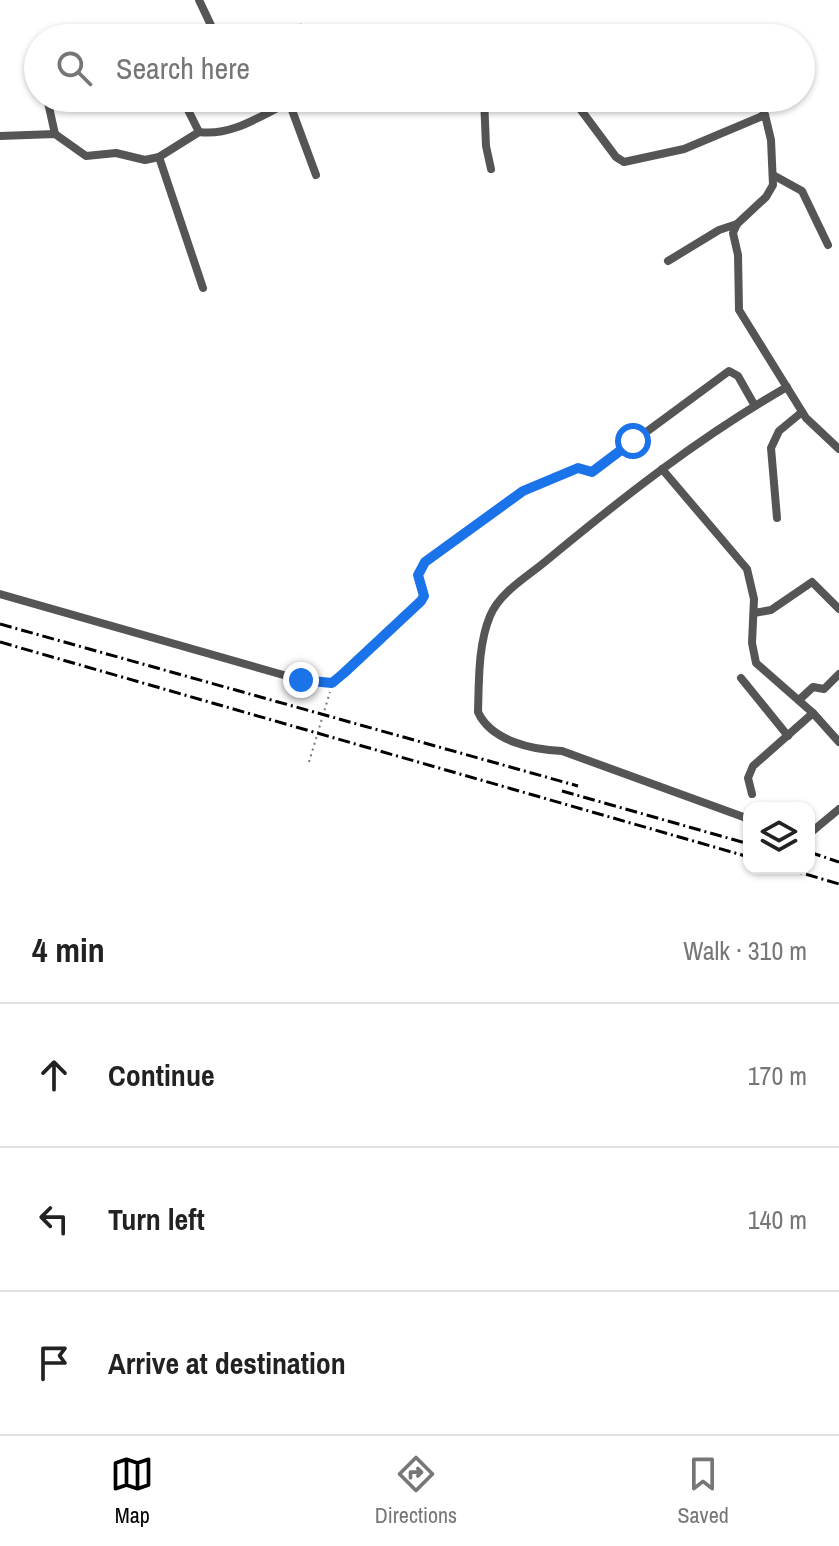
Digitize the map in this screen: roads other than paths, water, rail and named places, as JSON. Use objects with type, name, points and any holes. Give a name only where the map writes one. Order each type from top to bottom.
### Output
[{"type":"street","points":[[199,0],[210,24]]},
{"type":"street","points":[[50,112],[55,134]]},
{"type":"street","points":[[189,112],[199,132]]},
{"type":"street","points":[[0,136],[55,134],[86,156],[116,153],[145,160],[159,157],[199,132],[230,129],[268,112]]},
{"type":"street","points":[[298,112],[316,175]]},
{"type":"street","points":[[485,112],[491,169]]},
{"type":"street","points":[[582,112],[616,157],[624,162],[684,149],[765,115]]},
{"type":"street","points":[[668,261],[719,230],[737,224],[766,197],[773,175],[764,112]]},
{"type":"street","points":[[159,157],[203,288]]},
{"type":"street","points":[[773,175],[802,191],[828,245]]},
{"type":"street","points":[[737,224],[733,242],[738,255],[739,310],[802,412],[839,449]]},
{"type":"street","points":[[0,594],[301,680],[332,683],[421,601],[424,596],[418,575],[425,562],[523,491],[578,468],[592,472],[729,371],[738,376],[755,406]]},
{"type":"street","points":[[743,817],[562,751],[541,750],[508,739],[482,721],[478,712],[481,660],[491,614],[509,591],[598,516],[662,469],[787,387]]},
{"type":"street","points":[[777,518],[771,448],[779,431],[802,412]]},
{"type":"street","points":[[662,469],[747,569],[752,581],[752,643],[756,663],[813,713],[839,742]]},
{"type":"street","points":[[754,613],[771,610],[812,582],[839,609]]},
{"type":"street","points":[[799,700],[813,687],[824,689],[839,674]]},
{"type":"street","points":[[741,678],[788,736]]},
{"type":"street","points":[[752,794],[749,773],[813,713]]},
{"type":"street","points":[[815,829],[839,809]]},
{"type":"railway","points":[[0,624],[578,786]]},
{"type":"railway","points":[[0,642],[743,855]]},
{"type":"railway","points":[[562,791],[743,842]]},
{"type":"railway","points":[[815,854],[839,862]]},
{"type":"railway","points":[[805,874],[839,884]]}]
